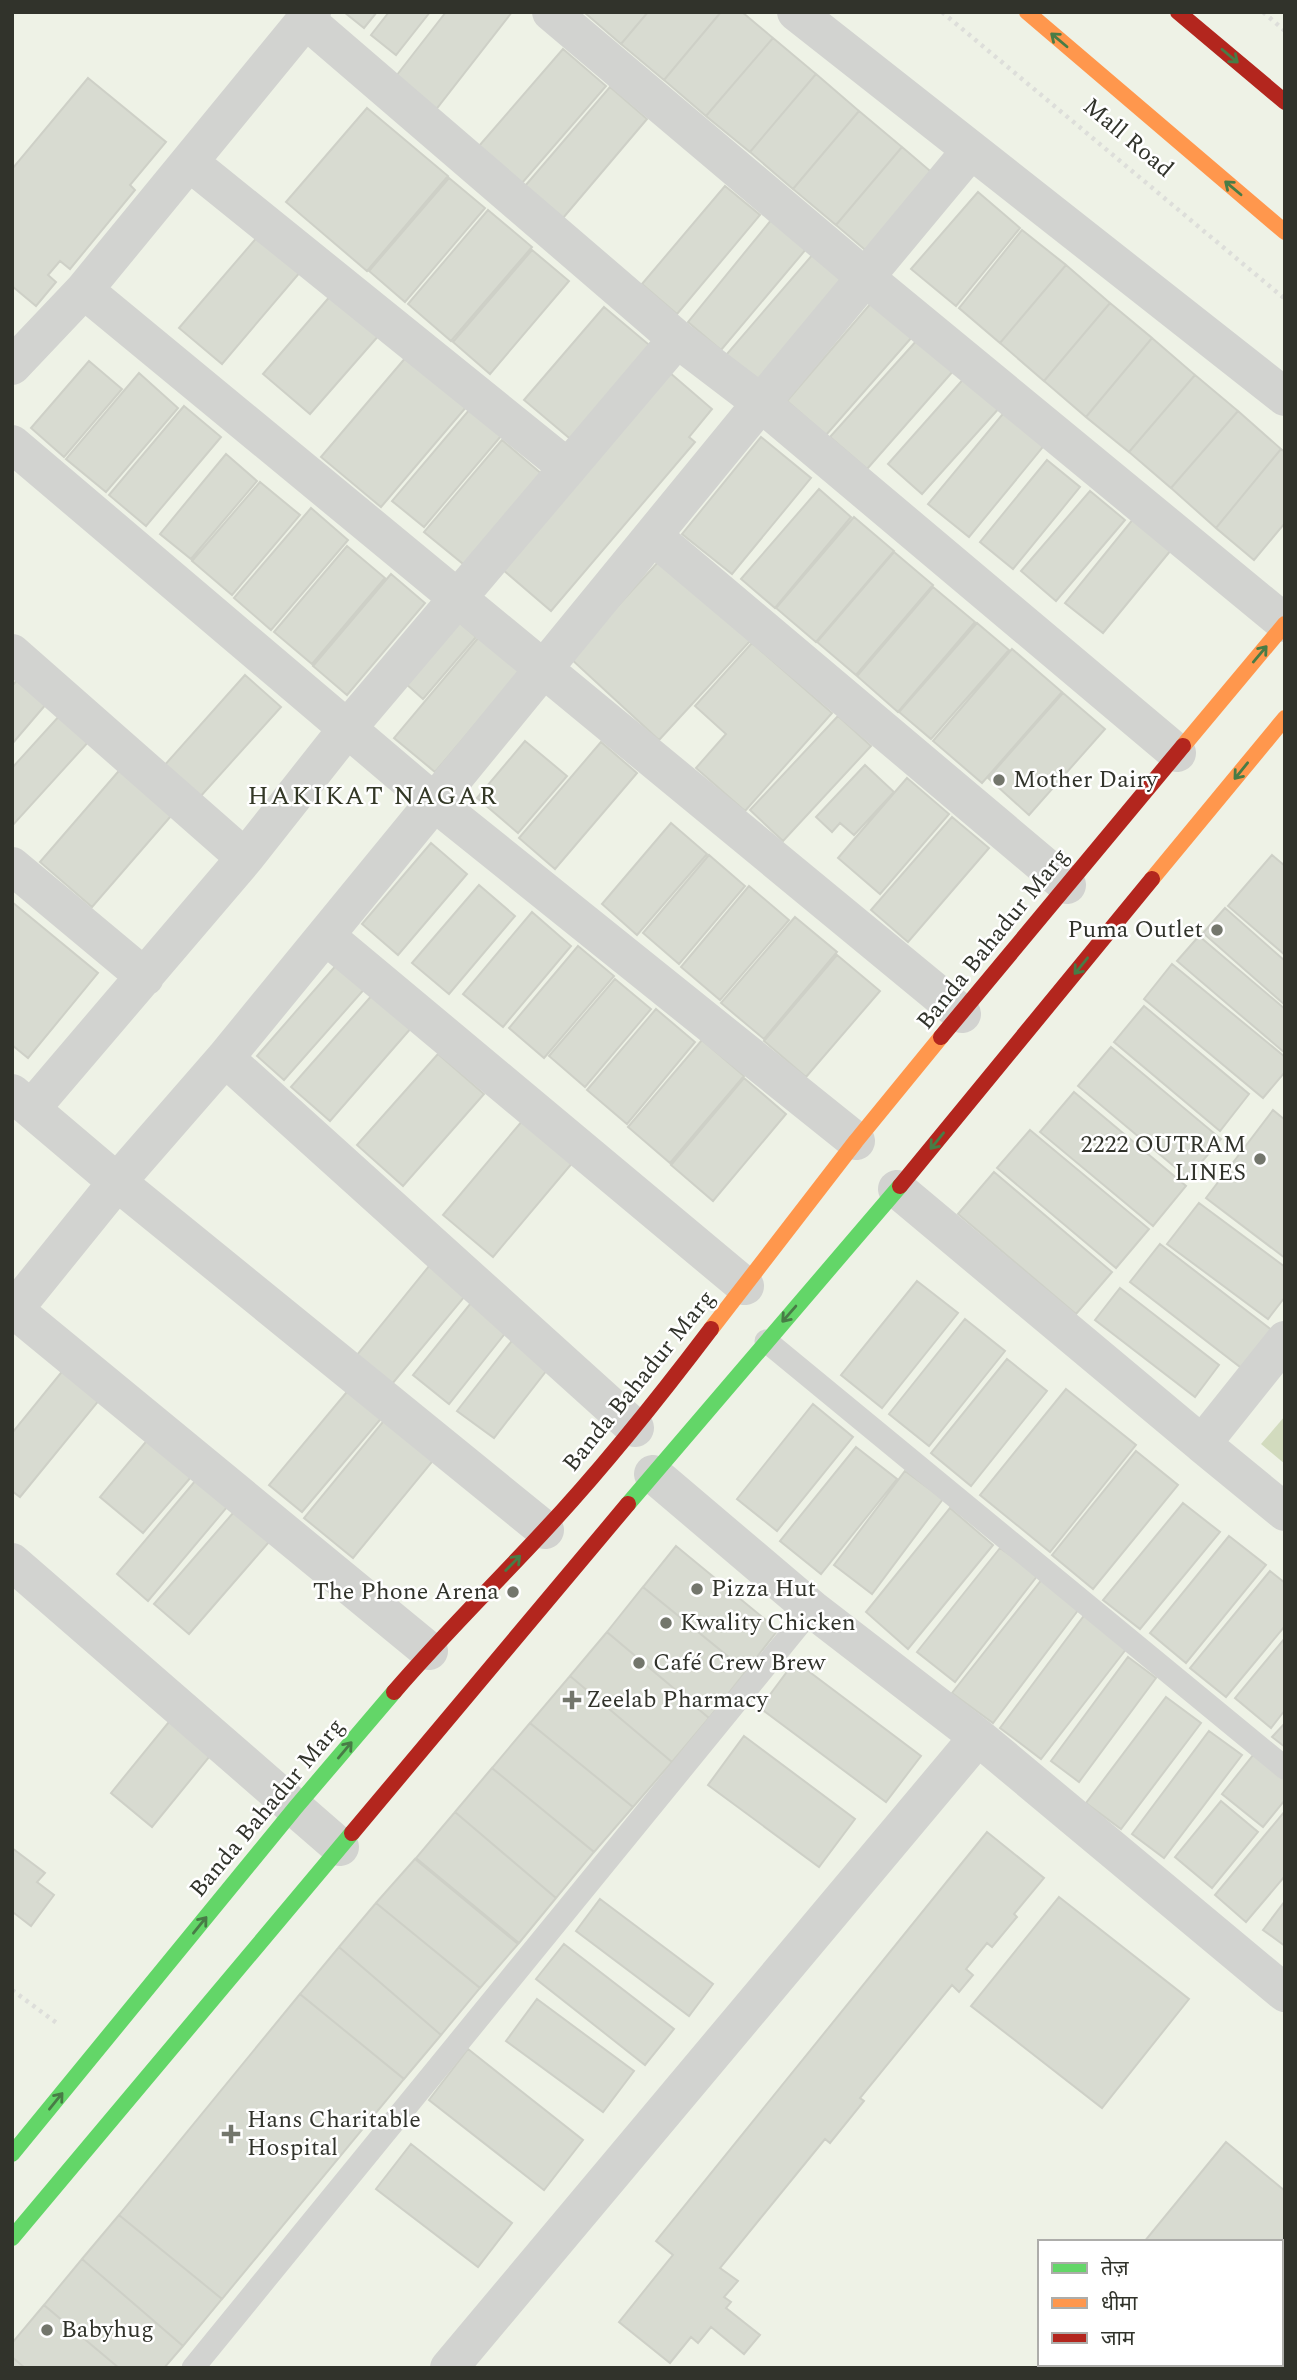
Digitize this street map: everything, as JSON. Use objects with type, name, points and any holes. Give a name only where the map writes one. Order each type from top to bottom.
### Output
[{"type":"street","points":[[551,12],[866,278],[1285,623]]},
{"type":"street","points":[[796,12],[1285,397]]},
{"type":"street","name":"Mall Road","points":[[1027,12],[1285,232]]},
{"type":"street","points":[[1178,12],[1285,102]]},
{"type":"street","points":[[12,366],[84,290],[309,16],[677,339],[761,403],[1177,753]]},
{"type":"street","points":[[429,1651],[13,1310],[117,1182],[326,936],[971,150]]},
{"type":"street","points":[[189,162],[568,468]]},
{"type":"street","points":[[84,290],[962,1014]]},
{"type":"street","points":[[545,1530],[117,1182],[22,1101],[145,977],[245,859],[346,730],[677,339]]},
{"type":"street","points":[[12,444],[346,730],[856,1141]]},
{"type":"street","points":[[653,536],[1067,885]]},
{"type":"street","name":"Banda Bahadur Marg","points":[[12,2154],[296,1807],[429,1651],[545,1530],[635,1428],[856,1141],[1285,623]]},
{"type":"street","points":[[12,653],[245,859]]},
{"type":"street","points":[[12,2238],[765,1341],[897,1189],[1285,718]]},
{"type":"street","points":[[12,866],[145,977]]},
{"type":"street","points":[[326,936],[745,1286]]},
{"type":"street","points":[[225,1058],[635,1428]]},
{"type":"street","points":[[897,1189],[1285,1512]]},
{"type":"street","points":[[1202,1444],[1285,1340]]},
{"type":"street","points":[[653,1474],[811,1609],[978,1737],[1285,1993]]},
{"type":"street","points":[[12,1562],[340,1847]]},
{"type":"street","points":[[449,2368],[978,1737]]},
{"type":"lane","points":[[765,1341],[1285,1768]]},
{"type":"lane","points":[[193,2368],[811,1609]]},
{"type":"path","name":"Mall Road","points":[[942,12],[1285,299]]},
{"type":"path","points":[[1263,12],[1285,31]]},
{"type":"path","points":[[12,1990],[20,1996]]},
{"type":"green space","points":[[1285,1416],[1285,1464],[1261,1444]]},
{"type":"building","points":[[344,12],[377,12],[364,28]]},
{"type":"building","points":[[389,12],[430,12],[396,55],[371,35]]},
{"type":"building","points":[[446,12],[512,12],[434,112],[393,80]]},
{"type":"building","points":[[584,12],[648,12],[621,44]]},
{"type":"building","points":[[648,12],[721,12],[664,80],[621,44]]},
{"type":"building","points":[[721,12],[742,12],[773,38],[706,116],[664,80]]},
{"type":"building","points":[[773,38],[816,74],[750,152],[706,116]]},
{"type":"building","points":[[563,49],[606,86],[522,183],[479,146]]},
{"type":"building","points":[[816,74],[859,111],[793,189],[750,152]]},
{"type":"building","points":[[88,78],[166,142],[130,185],[135,190],[70,269],[60,261],[48,275],[56,282],[36,306],[12,286],[12,169]]},
{"type":"building","points":[[610,87],[647,119],[563,218],[525,186]]},
{"type":"building","points":[[367,108],[448,176],[367,271],[286,202]]},
{"type":"building","points":[[859,111],[902,147],[836,225],[793,189]]},
{"type":"building","points":[[902,147],[936,176],[870,254],[836,225]]},
{"type":"building","points":[[449,178],[485,208],[405,302],[369,271]]},
{"type":"building","points":[[725,186],[760,215],[677,314],[642,284]]},
{"type":"building","points":[[978,192],[1020,228],[956,306],[911,269]]},
{"type":"building","points":[[488,210],[532,247],[451,341],[408,304]]},
{"type":"building","points":[[772,219],[807,248],[721,350],[688,322]]},
{"type":"building","points":[[1022,230],[1066,265],[1000,343],[959,308]]},
{"type":"building","points":[[259,235],[301,271],[222,364],[179,328]]},
{"type":"building","points":[[532,250],[569,281],[490,374],[453,342]]},
{"type":"building","points":[[814,253],[851,284],[764,383],[726,355]]},
{"type":"building","points":[[1066,265],[1110,303],[1044,381],[1000,343]]},
{"type":"building","points":[[332,294],[380,334],[310,414],[263,374]]},
{"type":"building","points":[[872,302],[912,337],[826,435],[787,401]]},
{"type":"building","points":[[1110,303],[1152,338],[1086,417],[1044,381]]},
{"type":"building","points":[[604,307],[654,349],[574,442],[524,400]]},
{"type":"building","points":[[1152,338],[1195,375],[1129,452],[1086,417]]},
{"type":"building","points":[[918,339],[954,370],[867,469],[830,437]]},
{"type":"building","points":[[407,356],[467,406],[381,507],[321,457]]},
{"type":"building","points":[[89,361],[122,389],[64,457],[31,428]]},
{"type":"building","points":[[662,366],[712,409],[689,437],[695,442],[551,611],[495,563]]},
{"type":"building","points":[[139,373],[178,408],[106,492],[66,459]]},
{"type":"building","points":[[967,375],[1001,406],[922,494],[888,464]]},
{"type":"building","points":[[1195,375],[1238,411],[1171,488],[1129,452]]},
{"type":"building","points":[[184,406],[221,437],[146,526],[109,495]]},
{"type":"building","points":[[470,409],[501,436],[424,527],[392,501]]},
{"type":"building","points":[[1007,409],[1047,442],[969,537],[928,504]]},
{"type":"building","points":[[1238,411],[1281,449],[1216,528],[1171,488]]},
{"type":"building","points":[[761,437],[811,478],[732,574],[682,534]]},
{"type":"building","points":[[502,440],[550,481],[473,572],[424,532]]},
{"type":"building","points":[[1281,449],[1285,452],[1285,523],[1254,560],[1216,528]]},
{"type":"building","points":[[226,454],[257,481],[191,559],[160,534]]},
{"type":"building","points":[[1047,460],[1080,487],[1013,569],[980,542]]},
{"type":"building","points":[[260,482],[300,515],[232,595],[192,561]]},
{"type":"building","points":[[819,489],[851,517],[775,608],[741,579]]},
{"type":"building","points":[[1090,491],[1125,520],[1056,601],[1021,571]]},
{"type":"building","points":[[311,508],[348,540],[271,630],[234,598]]},
{"type":"building","points":[[854,517],[894,551],[816,642],[776,608]]},
{"type":"building","points":[[1134,518],[1171,550],[1103,633],[1065,603]]},
{"type":"building","points":[[347,546],[385,578],[312,664],[274,632]]},
{"type":"building","points":[[894,552],[933,585],[856,675],[817,642]]},
{"type":"building","points":[[660,560],[750,641],[659,740],[570,658]]},
{"type":"building","points":[[391,574],[425,603],[347,695],[313,666]]},
{"type":"building","points":[[933,587],[975,622],[898,712],[857,676]]},
{"type":"building","points":[[450,614],[476,637],[423,699],[397,676]]},
{"type":"building","points":[[977,623],[1009,650],[931,739],[899,712]]},
{"type":"building","points":[[479,637],[520,672],[435,772],[394,738]]},
{"type":"building","points":[[752,643],[832,713],[745,811],[696,768],[726,734],[695,706]]},
{"type":"building","points":[[1012,649],[1062,692],[982,783],[933,741]]},
{"type":"building","points":[[245,675],[281,707],[199,798],[163,767]]},
{"type":"building","points":[[18,679],[47,703],[12,744],[12,686]]},
{"type":"building","points":[[1063,693],[1105,729],[1029,815],[988,778]]},
{"type":"building","points":[[61,714],[90,740],[12,826],[12,768]]},
{"type":"building","points":[[838,716],[871,746],[783,841],[750,810]]},
{"type":"building","points":[[525,741],[567,776],[518,833],[477,798]]},
{"type":"building","points":[[601,742],[637,773],[555,869],[519,838]]},
{"type":"building","points":[[124,765],[177,809],[92,907],[40,862]]},
{"type":"building","points":[[865,765],[894,792],[854,835],[840,823],[832,832],[816,817]]},
{"type":"building","points":[[907,778],[949,814],[880,894],[838,858]]},
{"type":"building","points":[[952,817],[989,848],[908,942],[871,910]]},
{"type":"building","points":[[671,823],[707,854],[637,935],[602,904]]},
{"type":"building","points":[[431,843],[467,874],[398,955],[362,924]]},
{"type":"building","points":[[709,855],[745,886],[679,964],[643,933]]},
{"type":"building","points":[[1272,855],[1285,866],[1285,955],[1228,906]]},
{"type":"building","points":[[479,885],[515,916],[449,994],[412,963]]},
{"type":"building","points":[[749,886],[789,920],[720,1000],[681,967]]},
{"type":"building","points":[[12,902],[98,973],[28,1058],[12,1045]]},
{"type":"building","points":[[1225,908],[1285,961],[1285,1005],[1203,933]]},
{"type":"building","points":[[532,912],[571,946],[503,1027],[463,994]]},
{"type":"building","points":[[795,917],[837,952],[764,1039],[721,1003]]},
{"type":"building","points":[[1199,936],[1285,1009],[1285,1053],[1177,961]]},
{"type":"building","points":[[578,946],[614,976],[544,1058],[509,1028]]},
{"type":"building","points":[[837,955],[880,991],[806,1077],[764,1041]]},
{"type":"building","points":[[339,962],[367,986],[284,1080],[257,1056]]},
{"type":"building","points":[[1172,964],[1285,1057],[1285,1072],[1263,1098],[1144,999]]},
{"type":"building","points":[[615,979],[651,1009],[585,1087],[549,1056]]},
{"type":"building","points":[[374,993],[412,1027],[330,1121],[291,1087]]},
{"type":"building","points":[[1144,1006],[1249,1094],[1220,1131],[1114,1042]]},
{"type":"building","points":[[656,1009],[695,1042],[627,1124],[587,1090]]},
{"type":"building","points":[[702,1040],[744,1076],[670,1163],[628,1127]]},
{"type":"building","points":[[1111,1047],[1221,1139],[1188,1178],[1078,1086]]},
{"type":"building","points":[[438,1054],[484,1094],[403,1186],[357,1145]]},
{"type":"building","points":[[744,1078],[786,1114],[713,1201],[671,1165]]},
{"type":"building","points":[[1074,1092],[1186,1186],[1153,1226],[1040,1132]]},
{"type":"building","name":"2222 OUTRAM LINES","points":[[1273,1110],[1285,1120],[1285,1258],[1206,1198]]},
{"type":"building","points":[[523,1120],[573,1162],[493,1257],[443,1215]]},
{"type":"building","points":[[1030,1130],[1149,1229],[1116,1268],[997,1168]]},
{"type":"building","points":[[994,1172],[1112,1272],[1076,1314],[958,1214]]},
{"type":"building","points":[[1199,1203],[1285,1267],[1285,1297],[1268,1319],[1167,1244]]},
{"type":"building","points":[[1160,1244],[1273,1331],[1244,1370],[1130,1282]]},
{"type":"building","points":[[434,1260],[470,1290],[387,1390],[352,1361]]},
{"type":"building","points":[[917,1281],[958,1313],[882,1408],[841,1375]]},
{"type":"building","points":[[1120,1288],[1219,1365],[1195,1397],[1095,1320]]},
{"type":"building","points":[[475,1298],[511,1326],[449,1404],[413,1375]]},
{"type":"building","points":[[965,1319],[1005,1351],[929,1446],[889,1414]]},
{"type":"building","points":[[518,1333],[554,1361],[494,1438],[457,1411]]},
{"type":"building","points":[[1007,1359],[1047,1391],[971,1486],[931,1453]]},
{"type":"building","points":[[69,1363],[105,1393],[20,1497],[12,1491],[12,1433]]},
{"type":"building","points":[[351,1387],[384,1415],[302,1512],[269,1485]]},
{"type":"building","points":[[1066,1389],[1136,1445],[1050,1552],[980,1495]]},
{"type":"building","points":[[813,1404],[853,1437],[777,1531],[737,1499]]},
{"type":"building","points":[[387,1417],[436,1457],[353,1558],[304,1518]]},
{"type":"building","points":[[154,1432],[197,1470],[143,1533],[100,1497]]},
{"type":"building","points":[[856,1447],[897,1479],[821,1574],[780,1541]]},
{"type":"building","points":[[1136,1451],[1178,1485],[1093,1589],[1052,1555]]},
{"type":"building","points":[[905,1471],[943,1499],[872,1594],[834,1565]]},
{"type":"building","points":[[201,1474],[233,1500],[148,1601],[117,1574]]},
{"type":"building","points":[[1183,1503],[1220,1532],[1140,1629],[1103,1600]]},
{"type":"building","points":[[240,1505],[275,1535],[189,1634],[154,1604]]},
{"type":"building","points":[[950,1508],[993,1545],[908,1649],[866,1612]]},
{"type":"building","points":[[1229,1536],[1266,1565],[1186,1663],[1150,1633]]},
{"type":"building","points":[[676,1546],[778,1630],[746,1671],[643,1587]]},
{"type":"building","points":[[1000,1548],[1038,1575],[955,1682],[917,1652]]},
{"type":"building","points":[[1270,1571],[1285,1583],[1285,1626],[1226,1697],[1190,1668]]},
{"type":"building","points":[[1043,1578],[1079,1609],[993,1723],[952,1693]]},
{"type":"building","points":[[643,1587],[746,1671],[709,1718],[607,1632]]},
{"type":"building","points":[[1086,1613],[1127,1648],[1041,1759],[1000,1728]]},
{"type":"building","points":[[607,1632],[709,1718],[672,1762],[570,1676]]},
{"type":"building","points":[[1285,1638],[1285,1710],[1271,1728],[1235,1698]]},
{"type":"building","points":[[1128,1657],[1156,1678],[1079,1782],[1051,1761]]},
{"type":"building","points":[[795,1661],[921,1756],[886,1802],[760,1708]]},
{"type":"building","points":[[570,1676],[672,1762],[633,1807],[530,1723]]},
{"type":"building","points":[[1166,1697],[1201,1723],[1121,1829],[1086,1803]]},
{"type":"building","points":[[173,1717],[214,1751],[152,1827],[111,1793]]},
{"type":"building","points":[[530,1723],[633,1807],[594,1852],[492,1768]]},
{"type":"building","points":[[1285,1723],[1285,1747],[1272,1737]]},
{"type":"building","points":[[1209,1731],[1242,1755],[1164,1858],[1132,1834]]},
{"type":"building","points":[[744,1736],[855,1819],[819,1867],[708,1785]]},
{"type":"building","points":[[1254,1754],[1285,1777],[1285,1800],[1263,1827],[1222,1794]]},
{"type":"building","points":[[492,1768],[594,1852],[556,1898],[455,1812]]},
{"type":"building","points":[[1221,1801],[1258,1832],[1212,1888],[1175,1857]]},
{"type":"building","points":[[1285,1811],[1285,1876],[1246,1922],[1215,1895]]},
{"type":"building","points":[[455,1812],[556,1898],[519,1943],[416,1858]]},
{"type":"building","points":[[987,1832],[1044,1878],[1014,1914],[1017,1917],[992,1947],[987,1943],[966,1969],[973,1975],[959,1992],[952,1985],[860,2098],[864,2101],[830,2143],[825,2139],[720,2268],[738,2281],[724,2297],[731,2302],[726,2308],[760,2335],[744,2354],[711,2327],[698,2343],[691,2337],[670,2363],[619,2322],[673,2255],[656,2241]]},
{"type":"building","points":[[12,1848],[45,1873],[37,1882],[54,1895],[31,1926],[14,1913],[12,1915]]},
{"type":"building","points":[[415,1859],[518,1944],[480,1988],[376,1903]]},
{"type":"building","points":[[1059,1897],[1189,1999],[1102,2108],[971,2006]]},
{"type":"building","points":[[600,1899],[713,1984],[689,2016],[576,1931]]},
{"type":"building","points":[[1285,1901],[1285,1946],[1263,1930]]},
{"type":"building","points":[[376,1903],[480,1988],[441,2035],[339,1947]]},
{"type":"building","points":[[564,1944],[674,2029],[645,2065],[536,1979]]},
{"type":"building","points":[[339,1947],[441,2035],[404,2079],[300,1994]]},
{"type":"building","points":[[300,1994],[404,2079],[222,2299],[119,2215]]},
{"type":"building","points":[[537,1999],[634,2071],[603,2112],[506,2041]]},
{"type":"building","points":[[468,2049],[583,2140],[544,2190],[429,2100]]},
{"type":"building","points":[[1226,2142],[1285,2191],[1283,2271],[1283,2240],[1146,2240]]},
{"type":"building","points":[[411,2144],[512,2223],[478,2267],[376,2189]]},
{"type":"building","points":[[119,2215],[222,2299],[183,2346],[82,2259]]},
{"type":"building","points":[[82,2259],[183,2346],[164,2368],[119,2368],[44,2305]]},
{"type":"building","points":[[44,2305],[119,2368],[25,2368],[12,2357],[12,2343]]},
{"type":"building","points":[[12,2357],[25,2368],[12,2368]]},
{"type":"building","points":[[1040,2366],[1204,2366],[1203,2368],[1039,2368]]},
{"type":"traffic: fast","points":[[628,1504],[900,1186]]},
{"type":"traffic: fast","points":[[12,2154],[296,1807],[394,1692]]},
{"type":"traffic: fast","points":[[12,2238],[352,1833]]},
{"type":"traffic: slow","points":[[1027,12],[1285,232]]},
{"type":"traffic: slow","points":[[1183,746],[1285,624]]},
{"type":"traffic: slow","points":[[1152,879],[1285,718]]},
{"type":"traffic: slow","points":[[711,1329],[856,1141],[941,1037]]},
{"type":"traffic: jam","points":[[1178,12],[1285,102]]},
{"type":"traffic: jam","points":[[941,1037],[1183,746]]},
{"type":"traffic: jam","points":[[900,1186],[1152,879]]},
{"type":"traffic: jam","points":[[394,1692],[588,1482],[651,1407],[711,1329]]},
{"type":"traffic: jam","points":[[352,1833],[628,1504]]},
{"type":"place","name":"Mother Dairy","points":[[999,780]]},
{"type":"place","name":"Puma Outlet","points":[[1217,930]]},
{"type":"place","name":"2222 OUTRAM LINES","points":[[1260,1159]]},
{"type":"place","name":"Pizza Hut","points":[[697,1589]]},
{"type":"place","name":"The Phone Arena","points":[[513,1592]]},
{"type":"place","name":"Kwality Chicken","points":[[666,1623]]},
{"type":"place","name":"Café Crew Brew","points":[[639,1663]]},
{"type":"place","name":"Zeelab Pharmacy","points":[[572,1700]]},
{"type":"place","name":"Hans Charitable Hospital","points":[[231,2134]]},
{"type":"place","name":"Babyhug","points":[[47,2330]]},
{"type":"district","name":"HAKIKAT NAGAR","points":[[373,796]]}]
